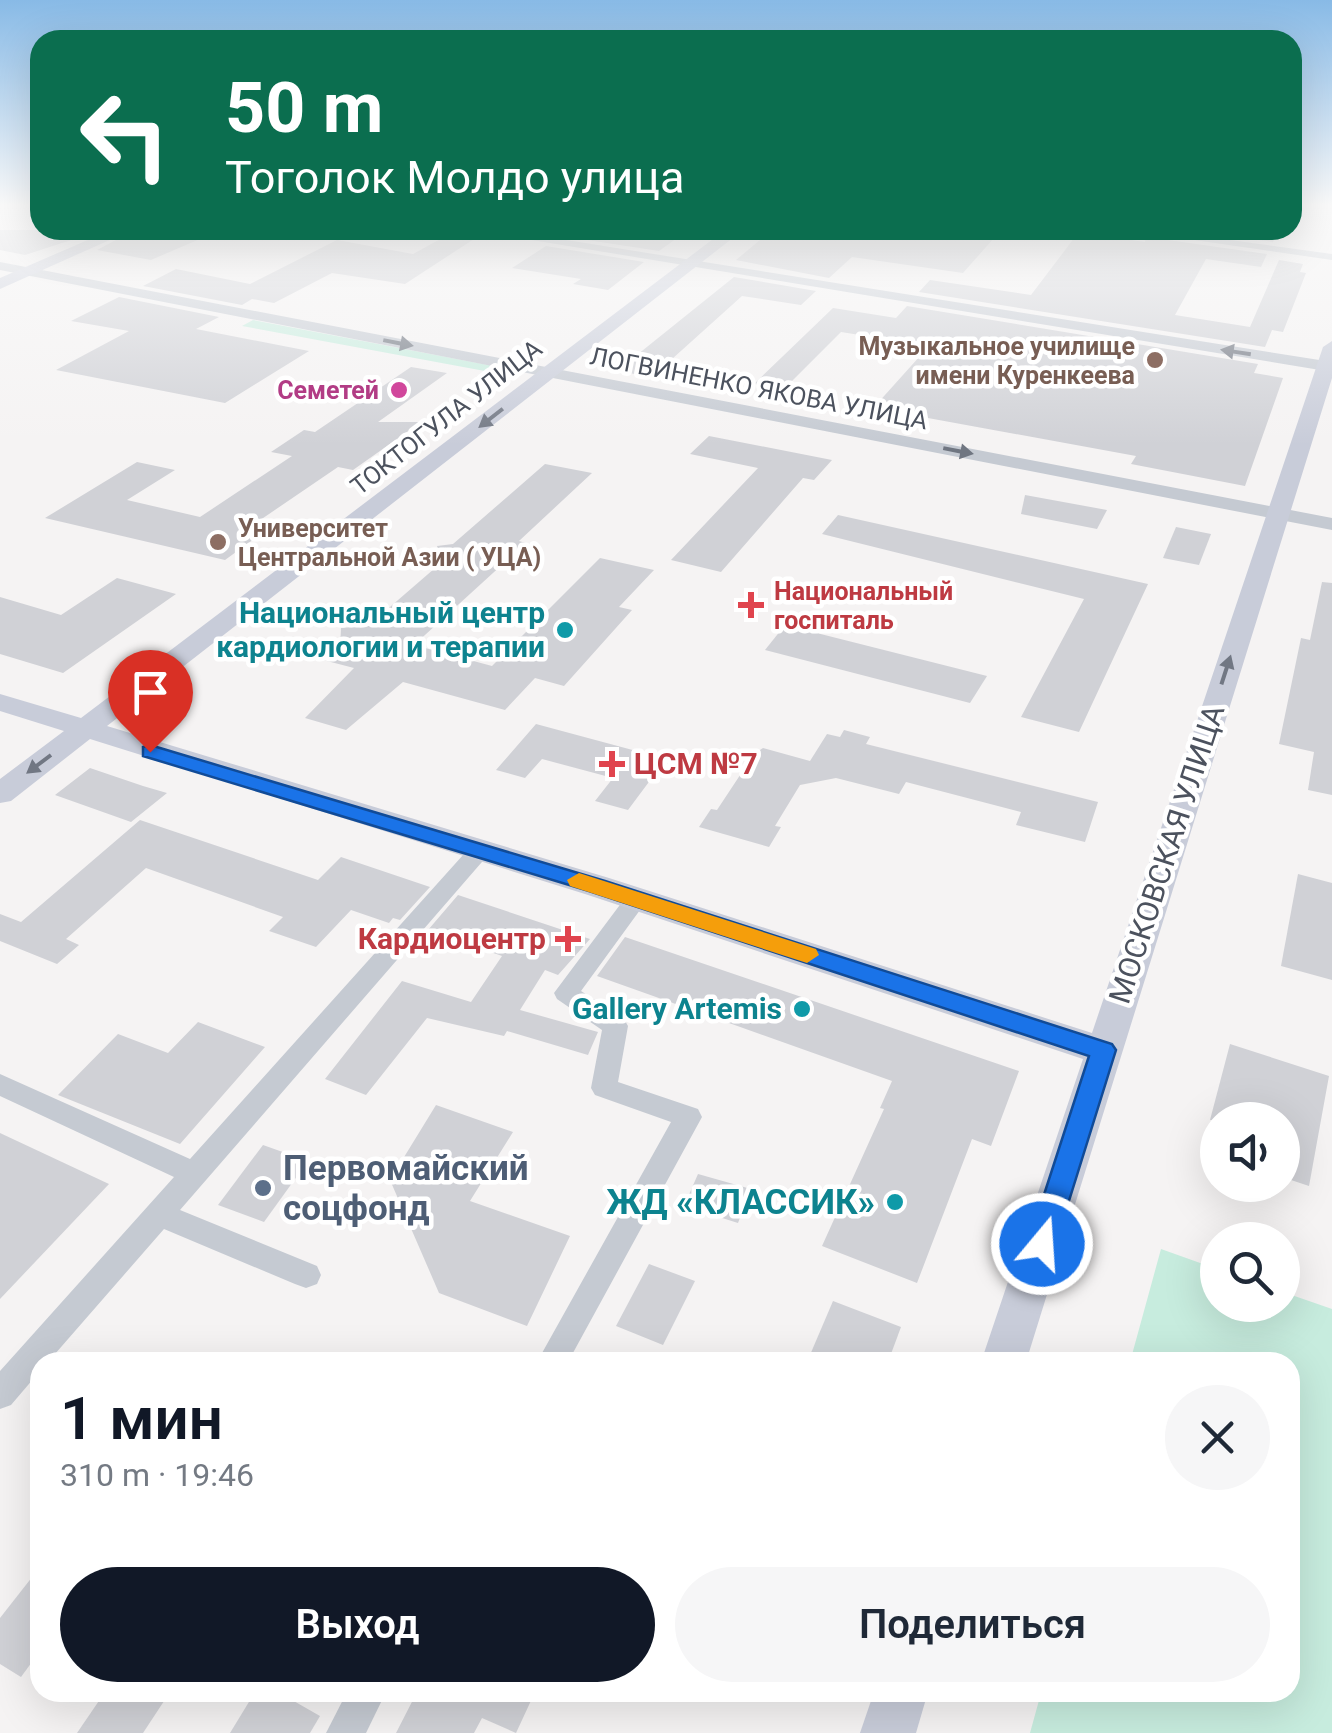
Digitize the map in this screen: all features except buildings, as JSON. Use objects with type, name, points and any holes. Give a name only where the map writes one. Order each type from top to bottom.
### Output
[{"type":"main road","name":"ТОКТОГУЛА УЛИЦА","points":[[0,794],[665,284]]},
{"type":"main road","name":"МОСКОВСКАЯ УЛИЦА","points":[[1007,1352],[1330,360]]},
{"type":"main road","points":[[0,702],[636,899],[1103,1050]]},
{"type":"main road","points":[[888,1733],[898,1702]]},
{"type":"street","name":"ЛОГВИНЕНКО ЯКОВА УЛИЦА","points":[[90,284],[1332,524]]},
{"type":"street","points":[[817,284],[1330,360]]},
{"type":"street","points":[[38,1352],[480,850]]},
{"type":"street","points":[[558,1352],[688,1117],[604,1088],[614,1026],[566,993],[636,899]]},
{"type":"street","points":[[0,1084],[196,1175]]},
{"type":"street","points":[[161,1215],[306,1275]]},
{"type":"street","points":[[0,1394],[30,1361]]},
{"type":"street","points":[[345,1733],[362,1702]]},
{"type":"green space","points":[[253,320],[509,369],[501,374],[242,326]]},
{"type":"green space","points":[[1161,1249],[1200,1263],[1200,1322],[1300,1322],[1300,1298],[1332,1309],[1332,1733],[1030,1733],[1039,1702],[1300,1702],[1300,1352],[1133,1352]]},
{"type":"slow traffic","points":[[579,880],[807,955]]},
{"type":"place","name":"Музыкальное училище имени Куренкеева","points":[[1155,360]]},
{"type":"place","name":"Семетей","points":[[399,390]]},
{"type":"place","name":"Университет Центральной Азии ( УЦА)","points":[[218,542]]},
{"type":"place","name":"Национальный госпиталь","points":[[751,605]]},
{"type":"place","name":"Национальный центр кардиологии и терапии","points":[[565,630]]},
{"type":"place","name":"ЦСМ №7","points":[[612,764]]},
{"type":"place","name":"Кардиоцентр","points":[[568,939]]},
{"type":"place","name":"Gallery Artemis","points":[[802,1009]]},
{"type":"place","name":"Первомайский соцфонд","points":[[263,1188]]},
{"type":"place","name":"ЖД «КЛАССИК»","points":[[895,1202]]},
{"type":"route","points":[[150,752],[597,886],[1103,1050],[1042,1244]]}]
